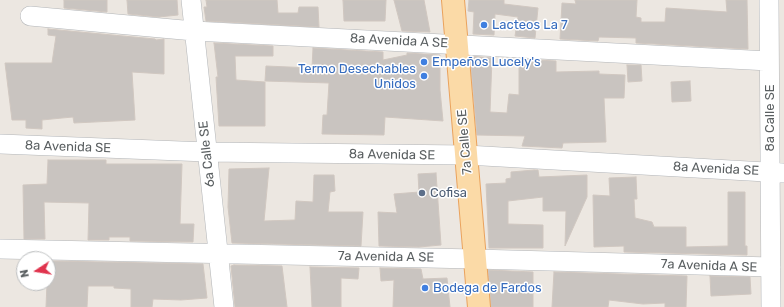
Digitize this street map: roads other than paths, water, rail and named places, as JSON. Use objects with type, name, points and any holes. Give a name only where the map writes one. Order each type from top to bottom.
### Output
[{"type":"main road","name":"7a Calle SE","points":[[453,0],[479,307]]},
{"type":"street","name":"6a Calle SE","points":[[191,0],[224,307]]},
{"type":"street","name":"8a Calle SE","points":[[769,0],[769,61],[777,172],[771,268],[771,307]]},
{"type":"street","name":"8a Avenida A SE","points":[[30,16],[194,31],[769,61]]},
{"type":"street","name":"8a Avenida SE","points":[[0,144],[207,152],[466,155],[777,172]]},
{"type":"street","name":"7a Avenida A SE","points":[[0,249],[218,255],[475,259],[771,268]]},
{"type":"place","name":"Lacteos La 7","points":[[484,25]]},
{"type":"place","name":"Empeños Lucely's","points":[[424,62]]},
{"type":"place","name":"Termo Desechables Unidos","points":[[424,76]]},
{"type":"place","name":"Cofisa","points":[[422,193]]},
{"type":"place","name":"Bodega de Fardos","points":[[425,288]]}]
